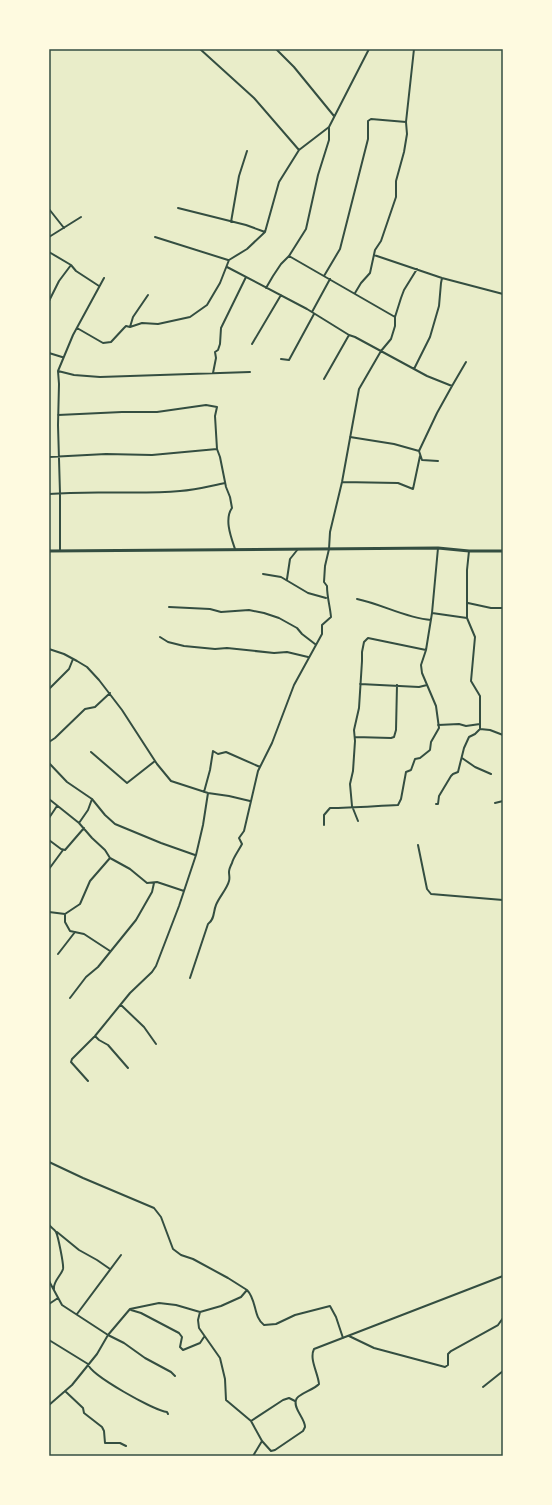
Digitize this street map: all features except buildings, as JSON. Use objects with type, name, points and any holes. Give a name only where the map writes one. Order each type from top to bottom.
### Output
[{"type":"main road","points":[[49,551],[438,548],[469,551],[503,551]]},
{"type":"street","points":[[200,49],[221,70],[250,94],[299,150]]},
{"type":"street","points":[[276,49],[294,67],[334,116]]},
{"type":"street","points":[[266,288],[306,229],[318,175],[329,140],[329,127],[369,49]]},
{"type":"street","points":[[355,293],[370,273],[375,250],[380,241],[396,197],[396,181],[407,134],[406,122],[414,49]]},
{"type":"street","points":[[324,276],[340,249],[368,139],[368,121],[371,119],[406,122]]},
{"type":"street","points":[[155,237],[228,260],[247,249],[264,232],[279,182],[299,150],[329,127]]},
{"type":"street","points":[[231,222],[239,176],[247,151]]},
{"type":"street","points":[[178,208],[246,225],[264,232]]},
{"type":"street","points":[[49,209],[64,228]]},
{"type":"street","points":[[49,237],[81,217]]},
{"type":"street","points":[[49,252],[71,265],[76,271],[99,286]]},
{"type":"street","points":[[374,255],[442,278],[503,294]]},
{"type":"street","points":[[289,256],[395,317]]},
{"type":"street","points":[[77,328],[107,343],[115,338],[126,326],[130,327],[142,322],[156,324],[190,317],[210,302],[227,267],[228,260]]},
{"type":"street","points":[[49,301],[71,265]]},
{"type":"street","points":[[227,267],[281,295],[349,335],[414,369],[452,386]]},
{"type":"street","points":[[190,978],[208,924],[215,914],[214,910],[220,895],[223,893],[230,880],[229,871],[232,862],[238,854],[242,844],[239,838],[244,831],[250,808],[250,801],[260,767],[272,743],[294,684],[315,644],[322,634],[322,625],[331,617],[327,598],[327,586],[324,582],[325,566],[329,549],[330,532],[342,482],[359,389],[381,351],[391,339],[395,326],[395,317],[404,290],[417,269]]},
{"type":"street","points":[[213,373],[216,358],[215,352],[218,350],[220,344],[221,328],[246,277]]},
{"type":"street","points":[[60,550],[58,371],[62,357],[104,278]]},
{"type":"street","points":[[414,369],[430,337],[439,306],[440,283],[442,278]]},
{"type":"street","points":[[281,359],[289,360],[330,279]]},
{"type":"street","points":[[130,327],[133,317],[148,295]]},
{"type":"street","points":[[252,344],[281,295]]},
{"type":"street","points":[[324,379],[349,335]]},
{"type":"street","points":[[49,353],[62,357]]},
{"type":"street","points":[[342,482],[398,483],[413,489],[420,456],[419,451],[437,413],[466,362]]},
{"type":"street","points":[[58,371],[74,375],[100,377],[250,372]]},
{"type":"street","points":[[58,415],[156,412],[206,405],[217,407],[215,416],[217,449],[232,508],[229,512],[229,530],[235,549]]},
{"type":"street","points":[[350,437],[394,444],[419,451]]},
{"type":"street","points":[[49,457],[106,454],[152,455],[217,449]]},
{"type":"street","points":[[420,456],[422,460],[438,461]]},
{"type":"street","points":[[49,494],[180,491],[201,489],[225,483]]},
{"type":"street","points":[[324,826],[324,815],[330,808],[341,809],[352,806],[398,805],[401,799],[406,772],[411,770],[415,759],[420,758],[430,750],[431,742],[439,728],[436,706],[421,666],[426,650],[431,620],[438,548]]},
{"type":"street","points":[[287,579],[290,559],[298,549]]},
{"type":"street","points":[[436,804],[438,804],[439,796],[451,776],[458,772],[464,748],[469,737],[480,729],[480,696],[471,681],[474,637],[467,618],[467,570],[469,551]]},
{"type":"street","points":[[263,574],[287,579],[308,592],[327,598]]},
{"type":"street","points":[[356,600],[369,602],[410,617],[431,620]]},
{"type":"street","points":[[468,603],[491,608],[503,608]]},
{"type":"street","points":[[169,607],[210,609],[221,612],[248,610],[264,613],[279,618],[297,628],[315,644]]},
{"type":"street","points":[[432,613],[467,618]]},
{"type":"street","points":[[160,637],[175,644],[197,648],[227,648],[274,653],[287,652],[308,657]]},
{"type":"street","points":[[358,821],[352,806],[350,787],[353,771],[354,730],[358,712],[364,642],[366,639],[426,650]]},
{"type":"street","points":[[49,649],[64,654],[90,670],[110,693],[155,761],[171,782],[208,793],[237,797],[250,801]]},
{"type":"street","points":[[49,689],[69,669],[73,659]]},
{"type":"street","points":[[360,684],[420,687],[427,685]]},
{"type":"street","points":[[355,737],[394,737],[396,730],[397,685]]},
{"type":"street","points":[[49,742],[85,709],[95,706],[110,693]]},
{"type":"street","points":[[438,725],[460,724],[466,726],[480,724]]},
{"type":"street","points":[[480,729],[503,734]]},
{"type":"street","points":[[204,792],[213,751],[218,754],[226,752],[260,767]]},
{"type":"street","points":[[91,752],[127,783],[155,761]]},
{"type":"street","points":[[462,758],[475,767],[491,774]]},
{"type":"street","points":[[49,763],[67,782],[92,799],[105,815],[116,824],[196,855]]},
{"type":"street","points":[[88,1081],[71,1062],[72,1059],[95,1036],[134,989],[152,972],[156,966],[196,855],[208,793]]},
{"type":"street","points":[[49,799],[79,823],[105,850],[110,858],[130,870],[147,883],[161,883],[184,891]]},
{"type":"street","points":[[79,823],[88,810],[92,799]]},
{"type":"street","points":[[495,803],[503,801]]},
{"type":"street","points":[[49,818],[57,806]]},
{"type":"street","points":[[49,869],[63,850],[67,848],[84,828]]},
{"type":"street","points":[[49,840],[63,850]]},
{"type":"street","points":[[418,844],[427,890],[431,894],[503,900]]},
{"type":"street","points":[[49,912],[65,914],[80,904],[90,881],[110,858]]},
{"type":"street","points":[[70,998],[86,977],[98,967],[136,920],[152,892],[154,883]]},
{"type":"street","points":[[65,914],[64,922],[70,931],[84,934],[110,951]]},
{"type":"street","points":[[58,954],[75,932]]},
{"type":"street","points":[[121,1005],[144,1027],[156,1044]]},
{"type":"street","points":[[95,1036],[108,1045],[128,1068]]},
{"type":"street","points":[[49,1162],[154,1208],[161,1217],[173,1249],[180,1255],[228,1278],[247,1290],[254,1300],[257,1317],[264,1325],[276,1324],[295,1316],[330,1306],[336,1317],[343,1338]]},
{"type":"street","points":[[49,1225],[79,1250],[97,1260],[110,1270]]},
{"type":"street","points":[[54,1292],[53,1286],[58,1276],[63,1271],[63,1264],[56,1232]]},
{"type":"street","points":[[77,1314],[121,1255]]},
{"type":"street","points":[[200,1312],[198,1328],[220,1358],[225,1379],[226,1400],[251,1421],[262,1441],[271,1450],[275,1450],[303,1431],[306,1425],[295,1401],[297,1397],[319,1384],[313,1359],[314,1349],[503,1276]]},
{"type":"street","points":[[49,1281],[62,1305],[108,1335],[124,1343],[145,1358],[165,1368],[175,1376]]},
{"type":"street","points":[[49,1405],[72,1385],[97,1354],[108,1335],[130,1309],[159,1303],[176,1305],[200,1312],[241,1297],[247,1290]]},
{"type":"street","points":[[49,1304],[58,1298]]},
{"type":"street","points":[[130,1309],[141,1312],[179,1333],[181,1336],[180,1347],[183,1350],[202,1343],[204,1336]]},
{"type":"street","points":[[349,1336],[374,1348],[445,1367],[448,1365],[448,1354],[451,1351],[498,1325],[503,1318]]},
{"type":"street","points":[[49,1340],[88,1364],[90,1370],[139,1401],[168,1412],[168,1414]]},
{"type":"street","points":[[482,1387],[503,1371]]},
{"type":"street","points":[[500,1373],[503,1378]]},
{"type":"street","points":[[65,1391],[83,1408],[84,1413],[102,1427],[104,1431],[105,1443],[120,1443],[126,1446]]},
{"type":"street","points":[[251,1421],[283,1400],[289,1398],[295,1401]]},
{"type":"street","points":[[253,1456],[262,1441]]}]
